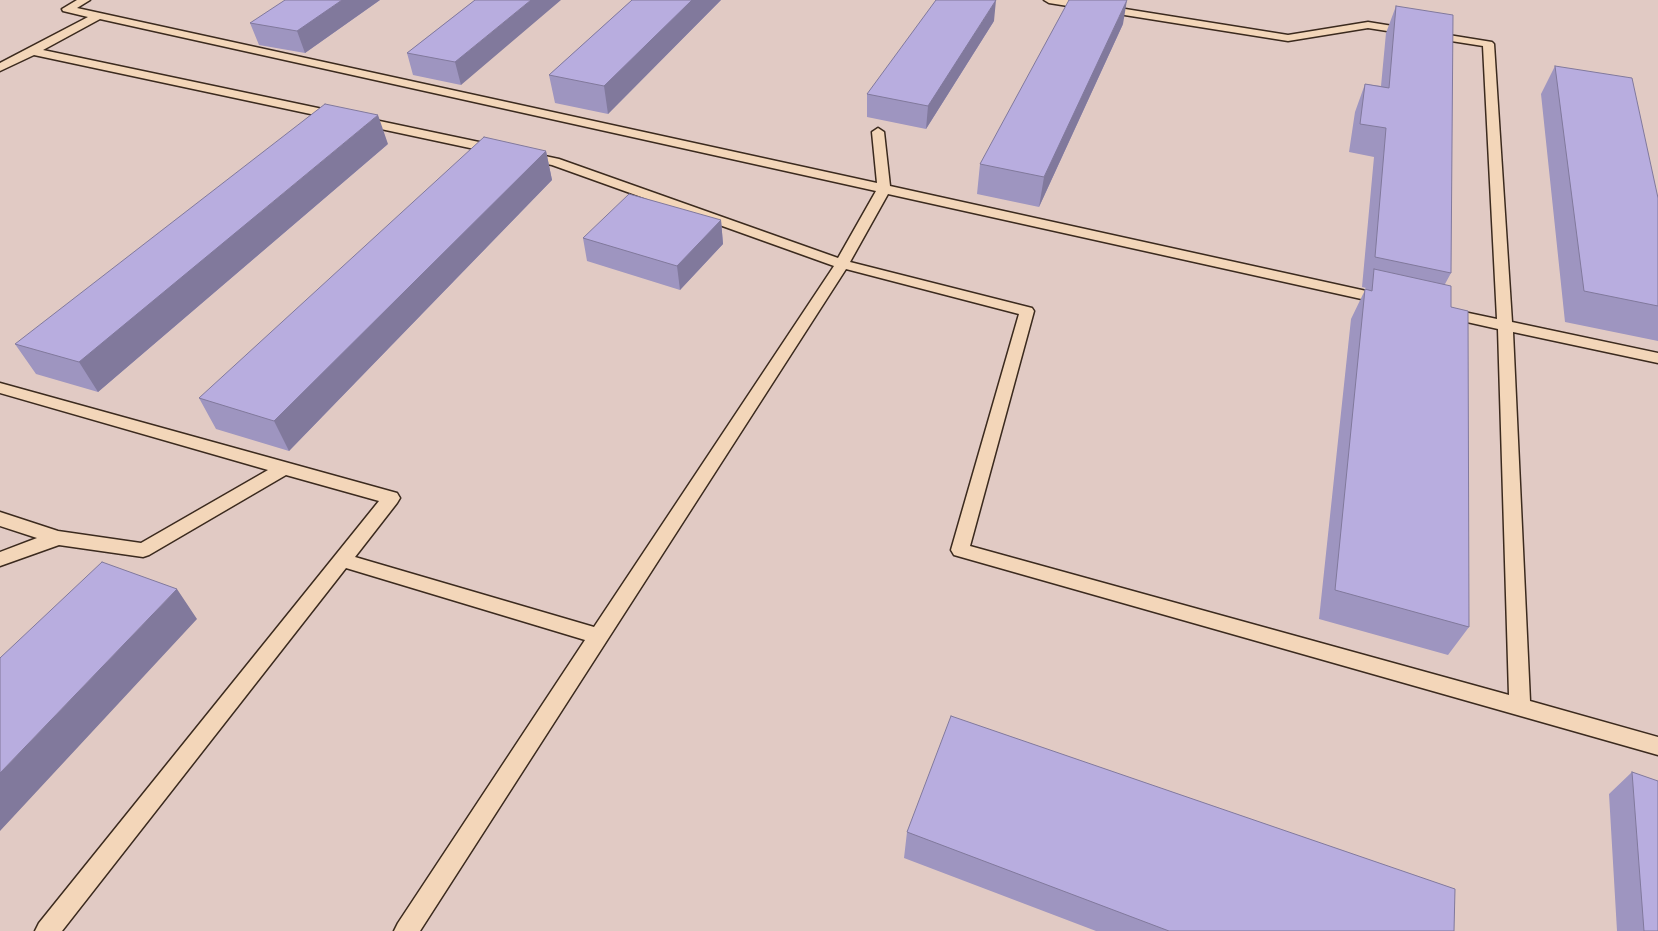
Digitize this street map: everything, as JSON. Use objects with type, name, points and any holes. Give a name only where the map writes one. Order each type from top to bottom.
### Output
[{"type":"lane","points":[[85,0],[67,9],[1396,302]]},
{"type":"lane","points":[[1049,0],[1288,38],[1368,25],[1488,44],[1505,326],[1520,707]]},
{"type":"lane","points":[[0,68],[98,16]]},
{"type":"lane","points":[[33,51],[555,162],[842,264],[1026,311],[960,550],[1658,746]]},
{"type":"lane","points":[[406,931],[842,264],[884,189],[878,132]]},
{"type":"lane","points":[[1435,310],[1658,358]]},
{"type":"lane","points":[[0,388],[391,498],[47,931]]},
{"type":"lane","points":[[0,519],[58,538],[143,550],[284,468]]},
{"type":"lane","points":[[0,559],[58,538]]},
{"type":"lane","points":[[342,560],[598,636]]},
{"type":"building","points":[[285,0],[342,0],[297,31],[250,23]]},
{"type":"building","points":[[475,0],[531,0],[455,62],[407,53]]},
{"type":"building","points":[[632,0],[692,0],[604,86],[549,75]]},
{"type":"building","points":[[936,0],[996,0],[928,106],[867,94]]},
{"type":"building","points":[[1069,0],[1127,0],[1044,177],[980,164]]},
{"type":"building","points":[[1396,6],[1453,15],[1451,273],[1375,257],[1386,128],[1360,124],[1365,84],[1389,88]]},
{"type":"building","points":[[1555,66],[1632,78],[1658,198],[1658,306],[1584,291]]},
{"type":"building","points":[[325,104],[378,115],[79,362],[15,344]]},
{"type":"building","points":[[484,137],[546,151],[274,421],[199,398]]},
{"type":"building","points":[[629,194],[721,220],[677,266],[583,238]]},
{"type":"building","points":[[1374,269],[1451,286],[1451,307],[1468,311],[1469,627],[1335,590],[1365,289],[1372,291]]},
{"type":"building","points":[[102,562],[177,589],[0,773],[0,658]]},
{"type":"building","points":[[951,716],[1455,889],[1454,931],[1169,931],[907,832]]},
{"type":"building","points":[[1632,772],[1658,781],[1658,931],[1644,931]]}]
